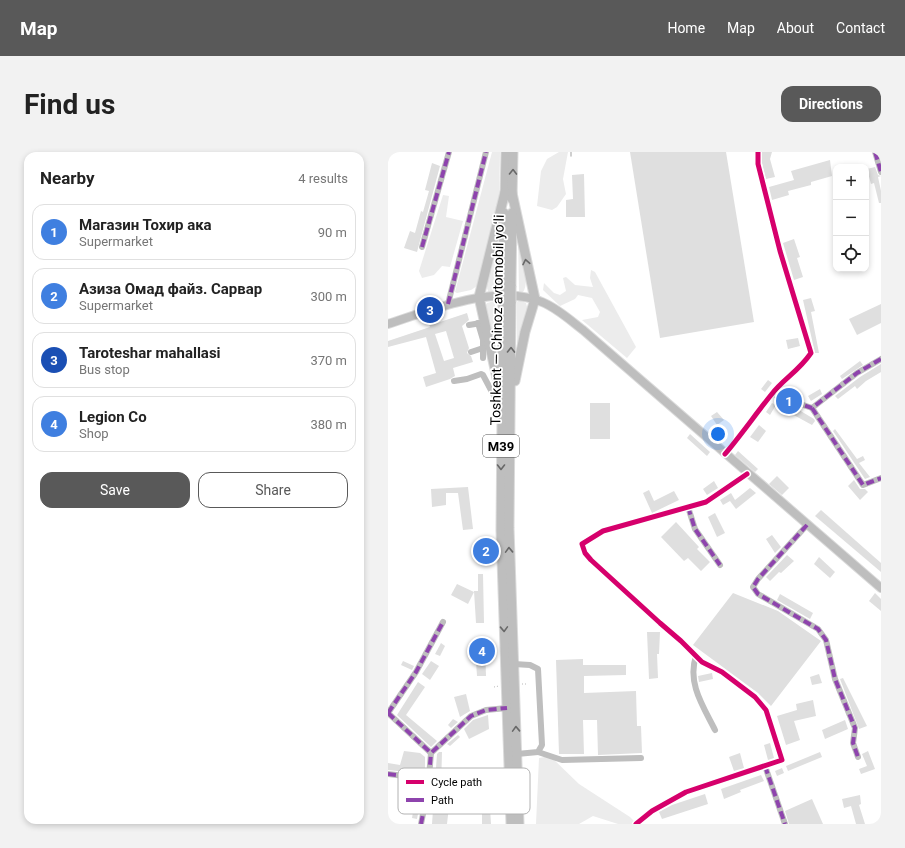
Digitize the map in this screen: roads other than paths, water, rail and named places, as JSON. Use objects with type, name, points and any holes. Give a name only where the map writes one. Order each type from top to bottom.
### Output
[{"type":"highway","name":"Toshkent — Chinoz avtomobil yoʻli","points":[[506,152],[509,192]]},
{"type":"highway","name":"Toshkent — Chinoz avtomobil yoʻli","points":[[509,768],[501,530],[509,192],[513,152]]},
{"type":"highway","points":[[505,409],[534,296],[509,192]]},
{"type":"highway","points":[[505,409],[481,323],[479,297],[509,192]]},
{"type":"highway","name":"Toshkent — Chinoz avtomobil yoʻli","points":[[505,409],[517,768]]},
{"type":"highway","name":"Toshkent — Chinoz avtomobil yoʻli","points":[[511,814],[511,824]]},
{"type":"highway","name":"Toshkent — Chinoz avtomobil yoʻli","points":[[519,814],[519,824]]},
{"type":"main road","points":[[388,324],[448,304],[479,297],[534,296],[583,330],[881,588]]},
{"type":"street","points":[[422,248],[448,152]]},
{"type":"street","points":[[448,304],[486,152]]},
{"type":"street","points":[[725,454],[754,419],[771,394],[802,366],[811,353],[780,251],[758,164],[758,152]]},
{"type":"street","points":[[875,152],[881,172]]},
{"type":"street","points":[[469,325],[481,323]]},
{"type":"street","points":[[483,358],[483,348],[486,340]]},
{"type":"street","points":[[471,352],[483,348]]},
{"type":"street","points":[[812,408],[857,373],[881,359]]},
{"type":"street","points":[[454,381],[467,380],[480,374],[483,375],[505,409]]},
{"type":"street","points":[[771,394],[812,408],[864,485],[881,478]]},
{"type":"street","points":[[636,824],[652,811],[686,792],[782,760],[766,710],[755,697],[722,672],[702,662],[591,560],[585,553],[582,544],[603,531],[706,502],[748,474]]},
{"type":"street","points":[[688,507],[695,529],[720,565]]},
{"type":"street","points":[[807,525],[758,579],[753,587],[758,594],[818,629],[826,640],[835,679],[855,728],[853,743],[858,757]]},
{"type":"street","points":[[431,753],[388,713],[416,672],[443,622]]},
{"type":"street","points":[[696,656],[692,678],[696,691],[715,730]]},
{"type":"street","points":[[514,664],[530,665],[538,669],[542,745],[538,752]]},
{"type":"street","points":[[430,768],[431,753],[470,716],[486,710],[507,708]]},
{"type":"street","points":[[517,754],[538,752],[562,760],[641,758]]},
{"type":"street","points":[[765,766],[785,824]]},
{"type":"street","points":[[388,774],[398,775]]},
{"type":"street","points":[[421,824],[423,814]]},
{"type":"place","name":"Taroteshar mahallasi","points":[[430,310]]},
{"type":"place","name":"Магазин Тохир ака","points":[[789,401]]},
{"type":"place","name":"Азиза Омад файз. Сарвар","points":[[486,551]]},
{"type":"place","name":"Legion Co","points":[[482,651]]}]
